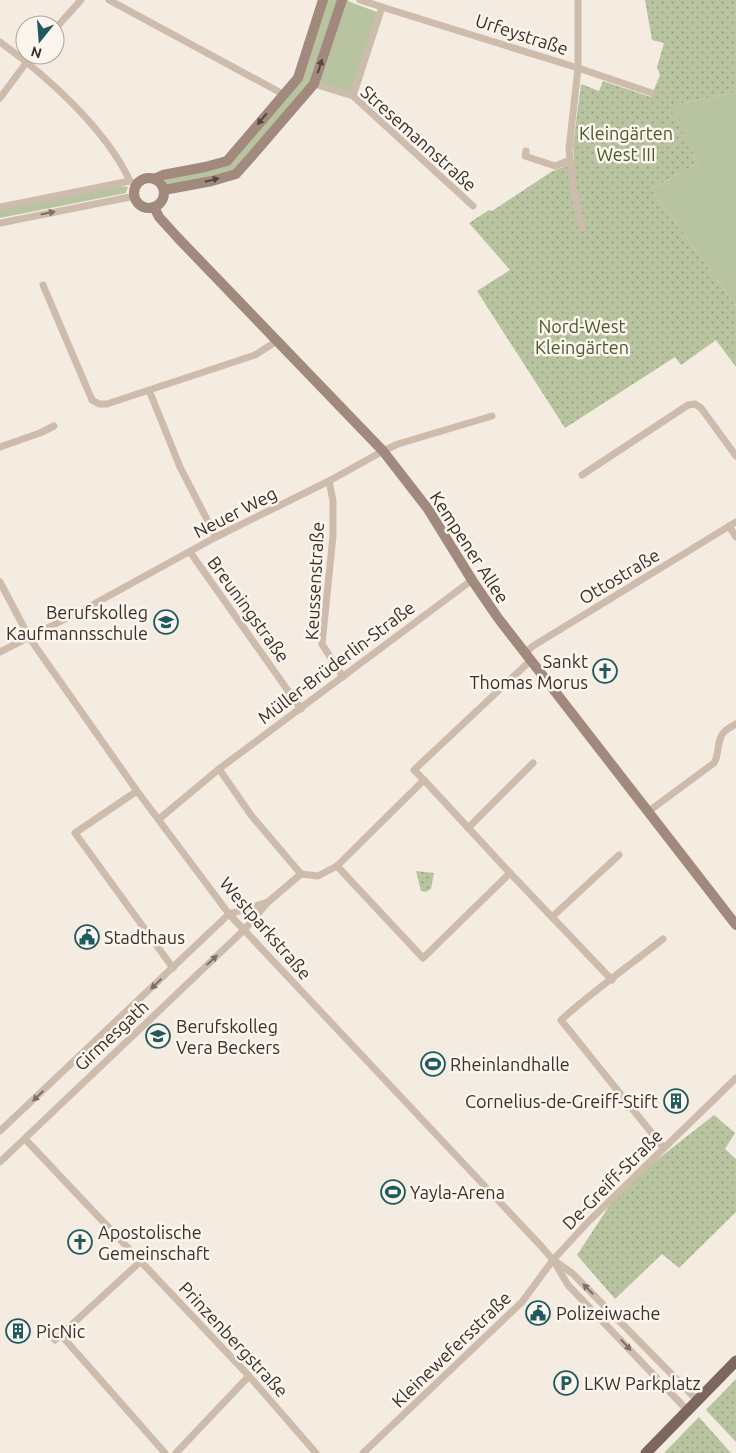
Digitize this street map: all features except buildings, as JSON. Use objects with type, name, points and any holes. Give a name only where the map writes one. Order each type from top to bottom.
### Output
[{"type":"main road","points":[[646,1453],[736,1361]]},
{"type":"street","points":[[65,18],[81,0]]},
{"type":"street","points":[[108,0],[284,94]]},
{"type":"street","points":[[0,207],[133,183],[143,179],[227,161],[298,78],[323,0]]},
{"type":"street","points":[[164,190],[212,181],[236,174],[314,84],[342,0]]},
{"type":"street","name":"Urfeystraße","points":[[360,0],[652,93]]},
{"type":"street","points":[[578,0],[578,68],[569,149],[574,192],[582,228]]},
{"type":"street","points":[[353,96],[382,6]]},
{"type":"street","points":[[0,42],[15,54]]},
{"type":"street","points":[[0,98],[24,65]]},
{"type":"street","points":[[29,65],[65,97],[113,152],[133,183],[135,196],[141,205],[148,208],[154,207],[162,200],[164,190],[161,183],[154,178]]},
{"type":"street","points":[[298,78],[314,84]]},
{"type":"street","name":"Stresemannstraße","points":[[314,84],[353,96],[473,206]]},
{"type":"street","points":[[526,151],[525,156],[555,166],[570,160]]},
{"type":"street","points":[[0,223],[135,196]]},
{"type":"street","name":"Kempener Allee","points":[[154,207],[159,217],[172,231],[383,451],[428,509],[472,580],[528,656],[736,925]]},
{"type":"street","points":[[43,285],[92,400],[100,404],[107,404],[255,355],[277,341]]},
{"type":"street","points":[[149,390],[180,467],[216,538]]},
{"type":"street","points":[[582,475],[688,405],[695,404],[701,408],[736,456]]},
{"type":"street","name":"Neuer Weg","points":[[0,652],[383,451],[398,444],[492,416]]},
{"type":"street","points":[[0,447],[54,426]]},
{"type":"street","name":"Keussenstraße","points":[[329,481],[333,501],[333,536],[322,644],[343,678]]},
{"type":"street","name":"Ottostraße","points":[[424,780],[414,770],[528,656],[533,646],[736,522]]},
{"type":"street","points":[[729,526],[736,537]]},
{"type":"street","name":"Breuningstraße","points":[[190,552],[301,709]]},
{"type":"street","name":"Müller-Brüderlin-Straße","points":[[159,819],[219,769],[472,580]]},
{"type":"street","name":"Westparkstraße","points":[[0,582],[29,637],[138,791],[230,914],[553,1260],[568,1284],[687,1410]]},
{"type":"street","points":[[649,811],[714,763],[717,759],[722,735],[736,724]]},
{"type":"street","points":[[468,828],[533,763]]},
{"type":"street","points":[[219,769],[252,815],[302,874],[318,876],[337,866],[424,780],[612,980]]},
{"type":"street","points":[[138,791],[75,832],[173,968]]},
{"type":"street","points":[[552,918],[619,854]]},
{"type":"street","points":[[337,866],[423,958],[510,873]]},
{"type":"street","points":[[230,914],[268,902],[302,874]]},
{"type":"street","name":"Girmesgath","points":[[0,1162],[244,930],[268,902]]},
{"type":"street","name":"Girmesgath","points":[[0,1131],[230,914]]},
{"type":"street","points":[[663,939],[612,980],[587,996],[561,1020],[663,1147]]},
{"type":"street","name":"De-Greiff-Straße","points":[[553,1260],[663,1147],[736,1078]]},
{"type":"street","name":"Prinzenbergstraße","points":[[25,1138],[249,1376],[316,1453]]},
{"type":"street","name":"Westparkstraße","points":[[553,1260],[572,1273],[697,1400]]},
{"type":"street","name":"Kleinewefersstraße","points":[[362,1453],[522,1302],[553,1260]]},
{"type":"street","points":[[55,1340],[141,1261]]},
{"type":"street","points":[[61,1334],[165,1453]]},
{"type":"street","points":[[176,1453],[249,1376]]},
{"type":"green space","points":[[325,0],[347,0],[377,12],[352,93],[313,82],[235,172],[167,186],[165,179],[227,161],[298,74]]},
{"type":"green space","points":[[645,0],[736,0],[736,92],[669,106],[698,163],[651,189],[736,306],[736,367],[716,340],[681,365],[675,357],[565,428],[477,291],[510,270],[469,223],[489,210],[492,211],[551,172],[574,162],[573,146],[581,84],[599,91],[603,81],[651,97],[660,75],[657,67],[664,43],[652,40]]},
{"type":"green space","points":[[736,92],[736,306],[651,189],[698,163],[668,106]]},
{"type":"green space","points":[[120,186],[128,187],[126,193],[0,218],[0,210]]},
{"type":"green space","points":[[416,871],[434,873],[431,889],[426,892],[421,891]]},
{"type":"green space","points":[[714,1115],[735,1133],[725,1149],[736,1159],[736,1212],[679,1268],[662,1254],[615,1299],[577,1255],[621,1188]]},
{"type":"green space","points":[[736,1379],[736,1442],[706,1410]]},
{"type":"green space","points":[[699,1417],[731,1453],[664,1453]]},
{"type":"place","name":"Berufskolleg Kaufmannsschule","points":[[166,622]]},
{"type":"place","name":"Sankt Thomas Morus","points":[[605,671]]},
{"type":"place","name":"Stadthaus","points":[[87,937]]},
{"type":"place","name":"Berufskolleg Vera Beckers","points":[[158,1036]]},
{"type":"place","name":"Rheinlandhalle","points":[[433,1064]]},
{"type":"place","name":"Cornelius-de-Greiff-Stift","points":[[676,1101]]},
{"type":"place","name":"Yayla-Arena","points":[[393,1192]]},
{"type":"place","name":"Apostolische Gemeinschaft","points":[[80,1242]]},
{"type":"place","name":"Polizeiwache","points":[[538,1313]]},
{"type":"place","name":"PicNic","points":[[18,1331]]},
{"type":"place","name":"LKW Parkplatz","points":[[566,1383]]},
{"type":"park label","name":"Kleingärten West III","points":[[626,143]]},
{"type":"park label","name":"Nord-West Kleingärten","points":[[582,336]]}]
